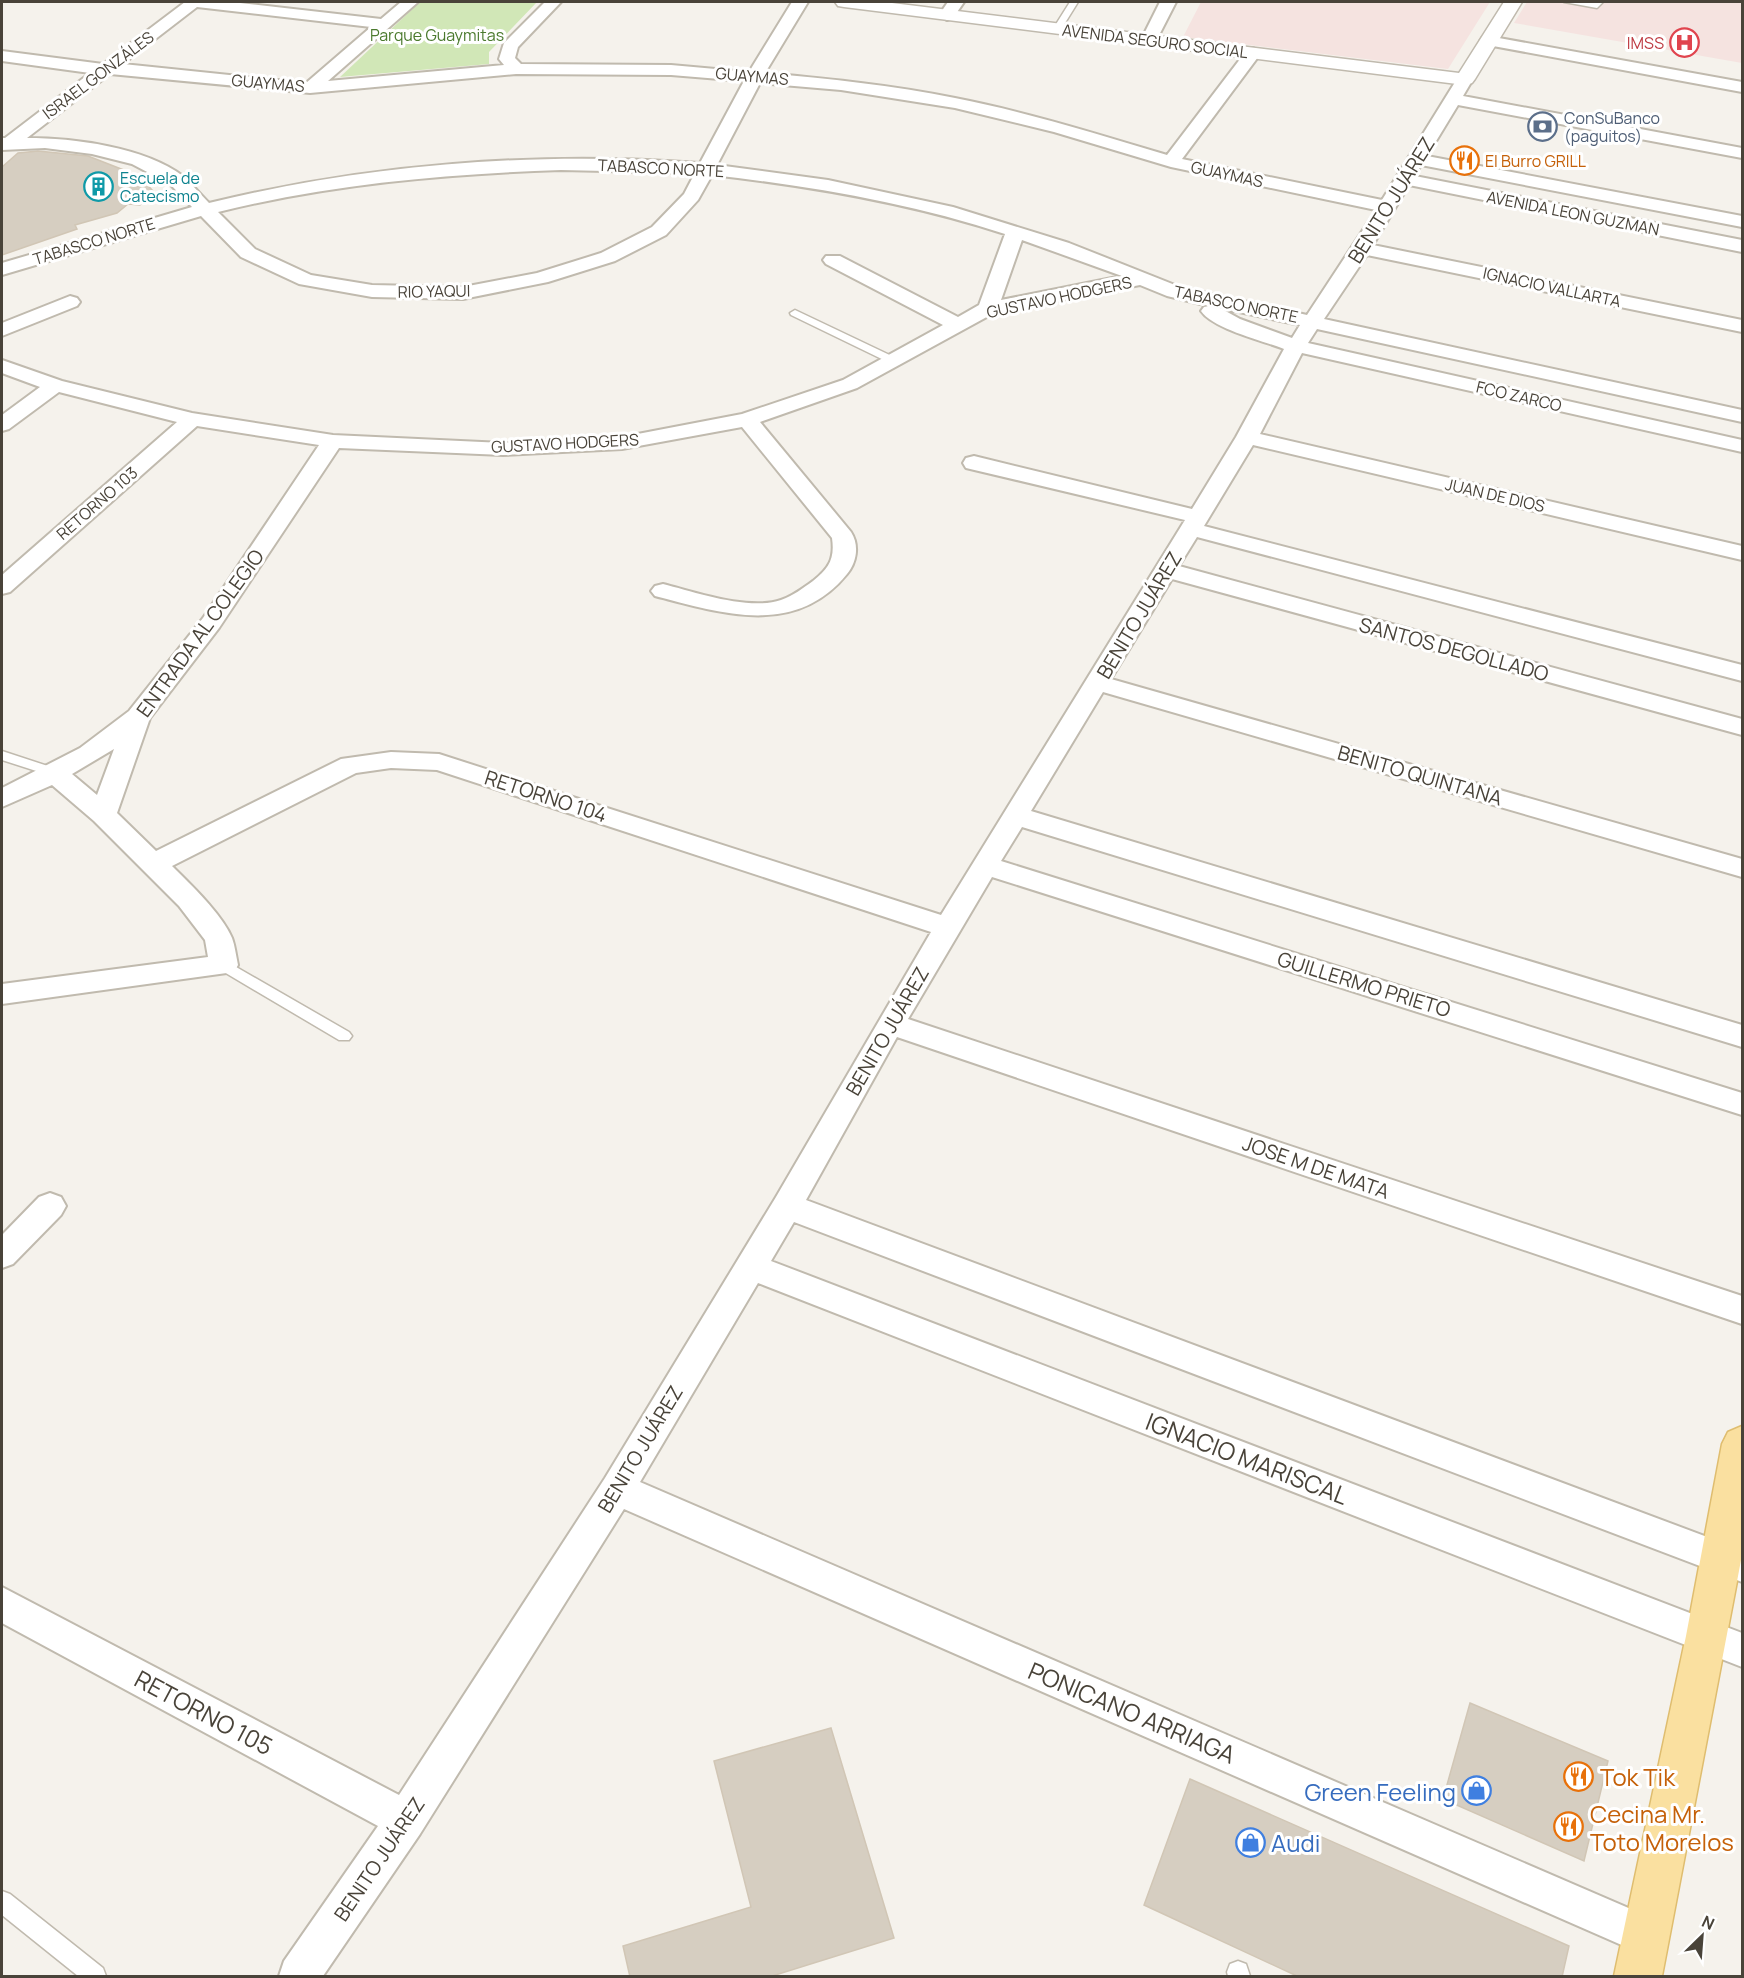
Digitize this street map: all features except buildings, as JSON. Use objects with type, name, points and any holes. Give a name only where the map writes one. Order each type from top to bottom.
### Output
[{"type":"main road","points":[[1638,1977],[1725,1643],[1743,1444]]},
{"type":"street","points":[[194,2],[385,24]]},
{"type":"street","name":"ISRAEL GONZÁLES","points":[[4,145],[194,2]]},
{"type":"street","points":[[310,88],[410,2]]},
{"type":"street","points":[[516,69],[507,59],[510,46],[553,2]]},
{"type":"street","name":"RIO YAQUI","points":[[4,145],[45,143],[92,149],[138,160],[176,180],[206,207],[248,253],[306,280],[372,291],[463,293],[541,278],[608,257],[659,231],[692,196],[755,76],[800,2]]},
{"type":"street","name":"AVENIDA SEGURO SOCIAL","points":[[844,2],[951,8],[1057,29],[1253,53],[1459,89]]},
{"type":"street","points":[[1149,40],[1168,2]]},
{"type":"street","points":[[1513,2],[1459,89],[1743,153]]},
{"type":"street","points":[[1493,33],[1521,30]]},
{"type":"street","points":[[1493,33],[1743,87]]},
{"type":"street","points":[[1172,162],[1253,53]]},
{"type":"street","name":"GUAYMAS","points":[[2,56],[106,69],[140,70],[310,88],[516,69],[671,70],[842,85],[955,103],[1059,128],[1172,162],[1387,207]]},
{"type":"street","name":"BENITO JUÁREZ","points":[[299,1977],[406,1820],[617,1489],[787,1206],[890,1024],[985,865],[1247,437],[1296,346],[1362,248],[1459,89]]},
{"type":"street","name":"TABASCO NORTE","points":[[2,269],[206,207],[328,183],[425,172],[543,165],[707,169],[808,181],[916,204],[1093,257],[1174,292],[1312,320]]},
{"type":"street","name":"AVENIDA LEON GUZMAN","points":[[1410,169],[1743,222]]},
{"type":"street","name":"AVENIDA LEON GUZMAN","points":[[1410,169],[1743,246]]},
{"type":"street","points":[[988,308],[1015,232]]},
{"type":"street","name":"IGNACIO VALLARTA","points":[[1362,248],[1743,326]]},
{"type":"street","points":[[833,260],[959,325]]},
{"type":"street","name":"GUSTAVO HODGERS","points":[[2,366],[55,385],[192,419],[333,441],[503,449],[622,443],[747,420],[850,384],[988,308],[1144,278]]},
{"type":"street","points":[[1174,292],[1233,322],[1296,346]]},
{"type":"street","points":[[2,330],[70,302]]},
{"type":"street","name":"FCO ZARCO","points":[[1312,320],[1743,416]]},
{"type":"street","name":"FCO ZARCO","points":[[1296,346],[1743,446]]},
{"type":"street","points":[[2,425],[55,385]]},
{"type":"street","name":"RETORNO 103","points":[[2,587],[192,419]]},
{"type":"street","points":[[663,591],[729,607],[778,608],[808,595],[837,573],[846,555],[843,537],[747,420]]},
{"type":"street","name":"JUAN DE DIOS","points":[[1247,437],[1743,554]]},
{"type":"street","name":"ENTRADA AL COLEGIO","points":[[103,815],[138,716],[211,623],[333,441]]},
{"type":"street","points":[[974,463],[1743,674]]},
{"type":"street","name":"SANTOS DEGOLLADO","points":[[1166,570],[1743,727]]},
{"type":"street","name":"BENITO QUINTANA","points":[[1098,682],[1743,868]]},
{"type":"street","points":[[2,798],[55,773],[111,741],[138,716]]},
{"type":"street","name":"RETORNO 104","points":[[153,864],[350,765],[391,760],[439,762],[948,927]]},
{"type":"street","points":[[2,994],[224,965],[218,938],[189,898],[103,815],[55,773]]},
{"type":"street","points":[[1016,816],[1743,1036]]},
{"type":"street","name":"GUILLERMO PRIETO","points":[[985,865],[1743,1104]]},
{"type":"street","name":"JOSE M DE MATA","points":[[890,1024],[1743,1310]]},
{"type":"street","points":[[2,1255],[50,1206]]},
{"type":"street","points":[[787,1206],[1731,1562]]},
{"type":"street","name":"IGNACIO MARISCAL","points":[[751,1267],[1725,1643]]},
{"type":"street","name":"PONICANO ARRIAGA","points":[[617,1489],[1647,1936]]},
{"type":"street","name":"RETORNO 105","points":[[2,1604],[406,1820]]},
{"type":"lane","points":[[1057,29],[1074,2]]},
{"type":"lane","points":[[1568,2],[1597,6],[1599,2]]},
{"type":"lane","points":[[795,313],[894,361]]},
{"type":"lane","points":[[5,760],[55,773]]},
{"type":"lane","points":[[224,965],[344,1036]]},
{"type":"lane","points":[[2,1902],[95,1977]]},
{"type":"shaded area","points":[[1201,2],[1490,2],[1448,69],[1183,37]]},
{"type":"shaded area","name":"IMSS","points":[[1527,2],[1742,2],[1742,63],[1514,23]]},
{"type":"green space","name":"Parque Guaymitas","points":[[420,2],[537,2],[489,52],[489,64],[340,77]]},
{"type":"place","name":"IMSS","points":[[1685,43]]},
{"type":"place","name":"ConSuBanco (paguitos)","points":[[1543,127]]},
{"type":"place","name":"El Burro GRILL","points":[[1464,161]]},
{"type":"place","name":"Escuela de Catecismo","points":[[99,187]]},
{"type":"place","name":"Tok Tik","points":[[1579,1776]]},
{"type":"place","name":"Green Feeling","points":[[1477,1791]]},
{"type":"place","name":"Cecina Mr. Toto Morelos","points":[[1569,1827]]},
{"type":"place","name":"Audi","points":[[1250,1842]]}]
